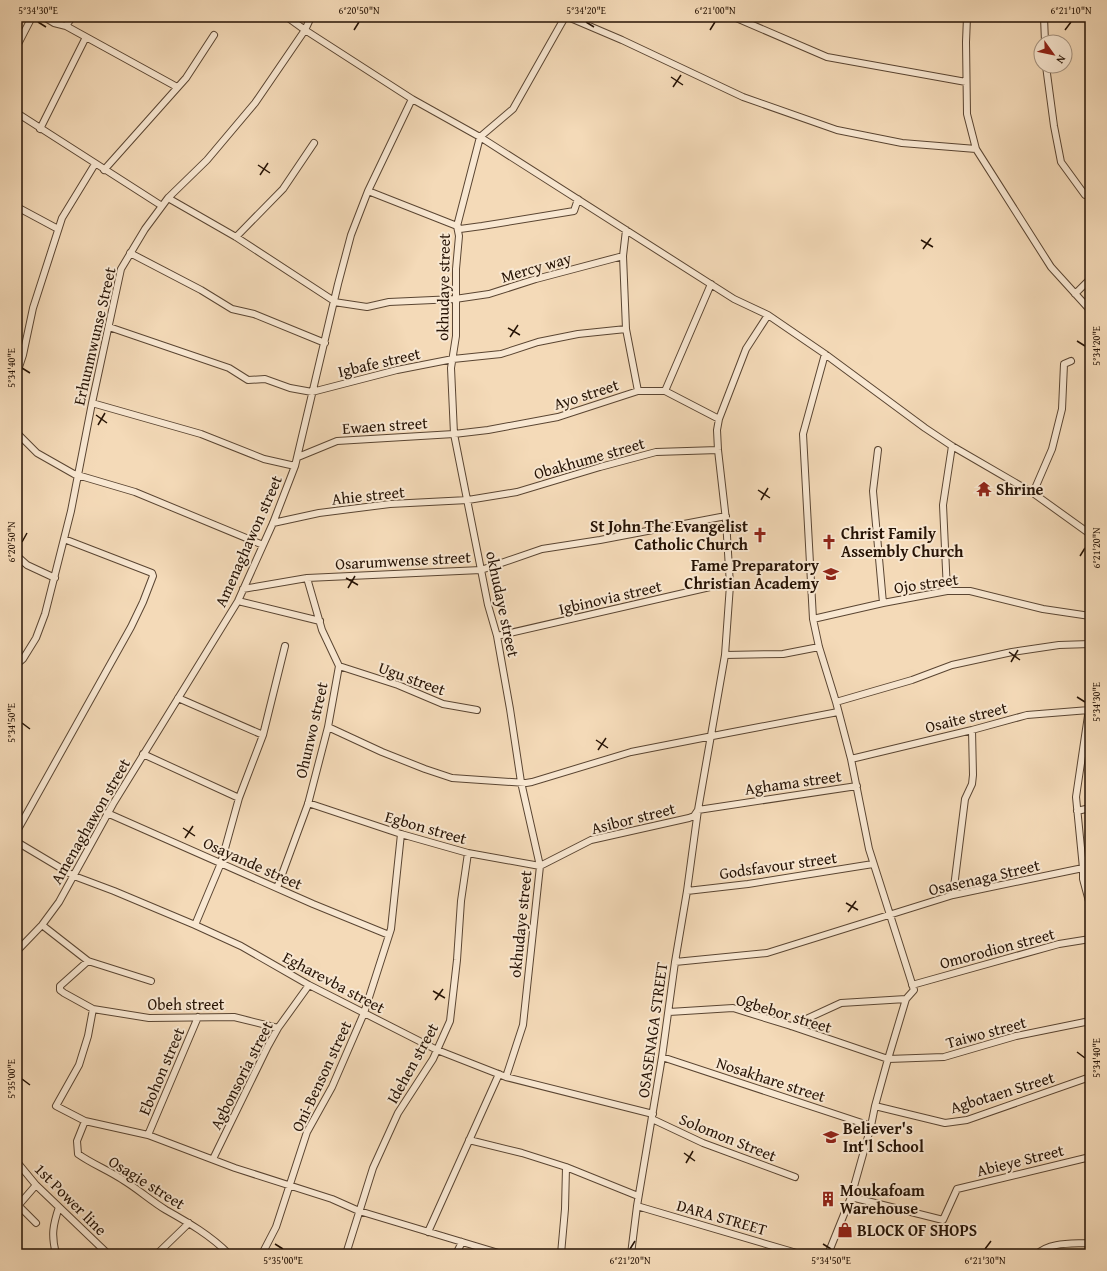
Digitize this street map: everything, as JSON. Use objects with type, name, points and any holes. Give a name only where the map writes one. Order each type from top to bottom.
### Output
[{"type":"street","points":[[17,46],[32,17]]},
{"type":"street","points":[[44,17],[54,23],[66,26],[177,87]]},
{"type":"street","points":[[66,26],[72,17]]},
{"type":"street","points":[[287,17],[412,99],[480,137],[734,299],[768,315],[825,354],[925,428],[952,446],[1033,492],[1090,534]]},
{"type":"street","name":"Erhunmwunse Street","points":[[17,664],[23,658],[36,638],[46,614],[78,476],[121,268],[145,229],[168,198],[207,160],[255,103],[305,30],[311,17]]},
{"type":"street","points":[[480,137],[513,108],[567,17],[622,40],[743,97],[837,130],[902,143],[976,149]]},
{"type":"street","points":[[734,17],[826,57],[966,82]]},
{"type":"street","points":[[967,17],[967,114],[976,149],[1051,267],[1090,310]]},
{"type":"street","points":[[1044,17],[1045,34]]},
{"type":"street","points":[[104,170],[186,78],[214,35]]},
{"type":"street","points":[[40,129],[86,37]]},
{"type":"street","points":[[1047,74],[1054,126],[1062,162],[1085,195],[1090,196]]},
{"type":"street","name":"Amenaghawon street","points":[[17,951],[42,925],[59,902],[107,813],[244,590],[273,523],[298,457],[312,392],[351,235],[368,191],[412,99]]},
{"type":"street","points":[[17,113],[162,206]]},
{"type":"street","name":"okhudaye street","points":[[480,137],[457,226],[459,236],[455,299],[456,336],[451,368],[454,434],[488,605],[497,636],[521,782],[540,866],[523,1025],[506,1077]]},
{"type":"street","points":[[236,237],[283,188],[314,143]]},
{"type":"street","points":[[17,373],[23,355],[33,308],[62,218],[95,164]]},
{"type":"street","points":[[368,191],[457,226],[460,229],[574,211],[578,199]]},
{"type":"street","points":[[168,198],[236,237],[334,301]]},
{"type":"street","points":[[17,206],[58,229]]},
{"type":"street","points":[[626,230],[623,256],[626,329],[638,390]]},
{"type":"street","points":[[130,253],[201,290],[232,309],[254,314],[325,343]]},
{"type":"street","name":"Mercy way","points":[[334,301],[367,306],[389,302],[455,299],[489,294],[536,279],[623,256]]},
{"type":"street","points":[[1075,294],[1090,279]]},
{"type":"street","points":[[665,390],[711,284]]},
{"type":"street","points":[[730,585],[726,516],[717,430],[719,419],[746,349],[768,315]]},
{"type":"street","points":[[109,327],[229,368],[248,380],[265,379],[290,388],[312,392]]},
{"type":"street","name":"Igbafe street","points":[[312,392],[397,370],[453,359],[501,354],[538,342],[578,334],[626,329]]},
{"type":"street","points":[[825,354],[803,434],[813,618],[819,647],[836,702],[851,759],[873,864],[914,990],[906,999],[888,1059],[851,1197],[828,1254]]},
{"type":"street","points":[[1033,492],[1052,449],[1062,409],[1064,364],[1071,361]]},
{"type":"street","name":"Ayo street","points":[[454,434],[488,430],[558,417],[638,390],[665,390],[719,419]]},
{"type":"street","points":[[92,403],[201,434],[264,459],[295,466]]},
{"type":"street","points":[[17,433],[37,453],[78,476],[135,492],[263,545]]},
{"type":"street","name":"Ewaen street","points":[[298,457],[337,441],[454,434]]},
{"type":"street","points":[[947,591],[943,505],[952,446]]},
{"type":"street","name":"Obakhume street","points":[[468,500],[517,492],[656,452],[718,450]]},
{"type":"street","points":[[878,450],[873,491],[884,603]]},
{"type":"street","name":"Ahie street","points":[[273,523],[319,513],[390,504],[468,500]]},
{"type":"street","name":"Osarumwense street","points":[[244,590],[307,578],[482,570],[542,549],[600,540],[726,516]]},
{"type":"street","points":[[17,831],[131,627],[153,576],[152,573],[64,539]]},
{"type":"street","points":[[17,556],[27,565],[55,578]]},
{"type":"street","name":"Ohunwo street","points":[[277,888],[308,804],[328,727],[339,666],[322,630],[307,578]]},
{"type":"street","name":"Igbinovia street","points":[[497,636],[710,588],[730,585]]},
{"type":"street","name":"OSASENAGA STREET","points":[[631,1254],[638,1196],[669,1012],[698,810],[725,655],[730,585]]},
{"type":"street","name":"Ojo street","points":[[813,618],[947,591],[970,591],[1043,609],[1090,616]]},
{"type":"street","points":[[238,601],[320,621]]},
{"type":"street","points":[[836,702],[912,680],[952,665],[1012,652],[1059,645],[1090,644]]},
{"type":"street","points":[[195,925],[221,862],[239,798],[263,735],[285,646]]},
{"type":"street","points":[[725,655],[783,654],[819,647]]},
{"type":"street","name":"Ugu street","points":[[339,666],[398,686],[444,704],[477,710]]},
{"type":"street","points":[[178,698],[263,735]]},
{"type":"street","points":[[1090,702],[1087,738],[1076,797],[1083,879],[1090,905]]},
{"type":"street","name":"Osaite street","points":[[851,759],[972,730],[1027,715],[1089,710]]},
{"type":"street","points":[[328,727],[382,752],[452,778],[532,782],[631,752],[838,712]]},
{"type":"street","points":[[953,896],[964,799],[972,784],[972,730]]},
{"type":"street","points":[[143,754],[239,798]]},
{"type":"street","name":"Aghama street","points":[[733,804],[857,786]]},
{"type":"street","name":"Egbon street","points":[[308,804],[401,834],[468,853],[540,866]]},
{"type":"street","name":"Asibor street","points":[[540,866],[591,840],[689,818],[694,816],[698,810],[733,804]]},
{"type":"street","points":[[1077,811],[1090,808]]},
{"type":"street","name":"Osayande street","points":[[107,813],[277,888],[389,935]]},
{"type":"street","name":"Oni-Benson street","points":[[262,1254],[276,1227],[307,1132],[332,1087],[364,1013],[391,929],[401,834]]},
{"type":"street","name":"Egharevba street","points":[[17,842],[74,876],[114,891],[241,946],[309,985],[437,1050],[506,1077],[652,1117]]},
{"type":"street","name":"Idehen street","points":[[346,1254],[373,1168],[398,1113],[433,1058],[450,1022],[457,960],[461,901],[468,853]]},
{"type":"street","name":"Godsfavour street","points":[[687,891],[748,884],[873,864]]},
{"type":"street","name":"Osasenaga Street","points":[[675,962],[767,953],[953,896],[1083,868]]},
{"type":"street","points":[[1083,879],[1090,878]]},
{"type":"street","points":[[42,925],[88,961],[151,981]]},
{"type":"street","name":"Omorodion street","points":[[912,984],[1059,944],[1090,939]]},
{"type":"street","name":"Obeh street","points":[[88,961],[60,986],[60,990],[93,1009],[149,1018],[234,1017],[278,1028]]},
{"type":"street","name":"Agbonsoria street","points":[[213,1159],[255,1070],[278,1028],[309,985]]},
{"type":"street","points":[[791,1026],[841,1003],[906,999]]},
{"type":"street","name":"Ogbebor street","points":[[669,1012],[733,1008],[888,1059]]},
{"type":"street","points":[[93,1009],[88,1036],[78,1065],[56,1106],[85,1121],[148,1135],[235,1168],[332,1199],[359,1211],[502,1254]]},
{"type":"street","name":"Ebohon street","points":[[148,1135],[198,1017]]},
{"type":"street","name":"Taiwo street","points":[[888,1059],[944,1057],[1016,1036],[1090,1021]]},
{"type":"street","name":"Nosakhare street","points":[[662,1056],[871,1126]]},
{"type":"street","points":[[428,1232],[499,1074]]},
{"type":"street","name":"Agbotaen Street","points":[[875,1106],[945,1123],[967,1120],[1090,1077]]},
{"type":"street","name":"Solomon Street","points":[[652,1117],[703,1143],[795,1177]]},
{"type":"street","name":"Osagie street","points":[[85,1121],[77,1141],[78,1154],[123,1179],[165,1209],[189,1223],[219,1244],[229,1254]]},
{"type":"street","points":[[469,1140],[522,1153],[566,1167],[638,1196]]},
{"type":"street","name":"Abieye Street","points":[[851,1197],[942,1220],[957,1189],[1090,1157]]},
{"type":"street","name":"1st Power line","points":[[17,1162],[36,1184],[108,1254]]},
{"type":"street","points":[[561,1254],[565,1209],[566,1167]]},
{"type":"street","points":[[36,1184],[18,1206],[36,1222]]},
{"type":"street","name":"DARA STREET","points":[[637,1206],[800,1254]]},
{"type":"street","points":[[56,1254],[52,1233],[59,1207]]},
{"type":"street","points":[[157,1254],[189,1223]]},
{"type":"street","points":[[456,1254],[462,1242]]},
{"type":"street","points":[[1037,1254],[1045,1248],[1059,1244],[1090,1245]]},
{"type":"place","name":"Shrine","points":[[984,489]]},
{"type":"place","name":"St John The Evangelist Catholic Church","points":[[760,535]]},
{"type":"place","name":"Christ Family Assembly Church","points":[[829,542]]},
{"type":"place","name":"Fame Preparatory Christian Academy","points":[[831,574]]},
{"type":"place","name":"Believer's Int'l School","points":[[831,1137]]},
{"type":"place","name":"Moukafoam Warehouse","points":[[828,1199]]},
{"type":"place","name":"BLOCK OF SHOPS","points":[[845,1230]]}]
